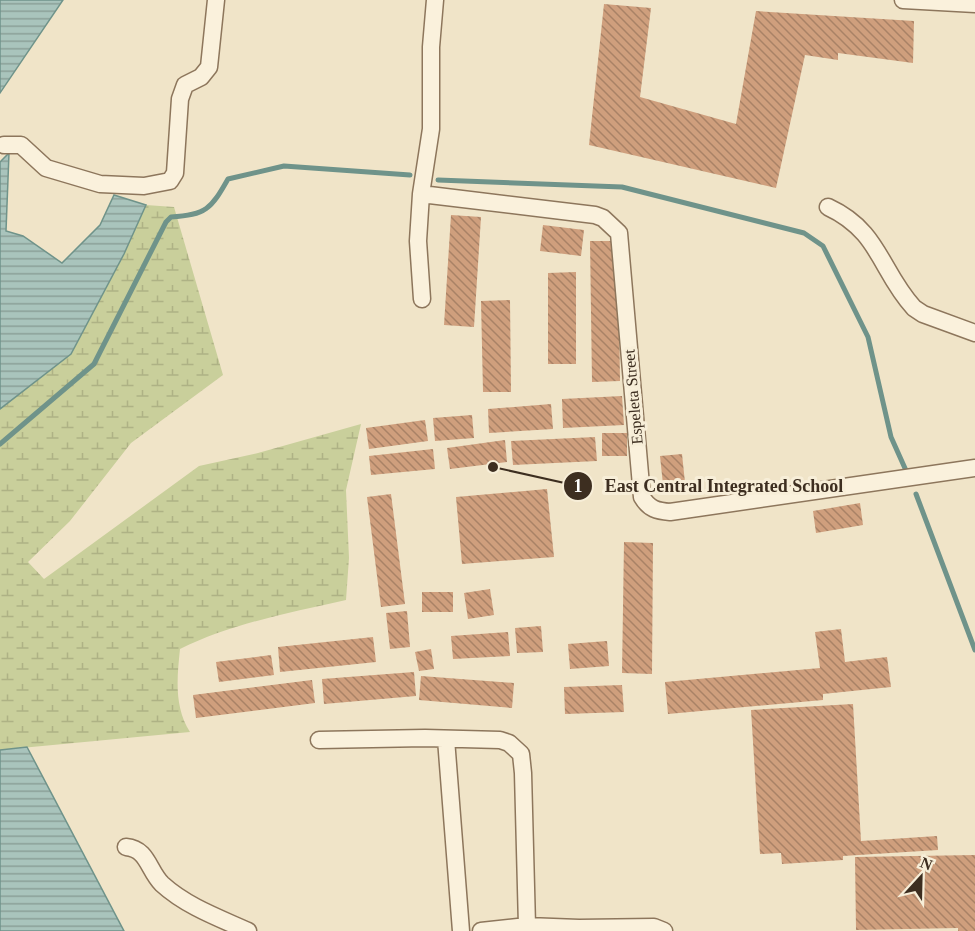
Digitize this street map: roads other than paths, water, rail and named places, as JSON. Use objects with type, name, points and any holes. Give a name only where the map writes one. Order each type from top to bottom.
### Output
[{"type":"street","points":[[4,145],[21,145],[46,168],[100,184],[144,186],[170,181],[175,173],[180,99],[185,85],[201,77],[209,67],[216,0]]},
{"type":"street","points":[[422,299],[418,241],[421,194],[431,129],[431,47],[435,0]]},
{"type":"street","points":[[903,0],[975,4]]},
{"type":"street","name":"Espeleta Street","points":[[421,194],[595,215],[603,218],[619,233],[642,498],[646,505],[654,510],[670,512],[975,468]]},
{"type":"street","points":[[828,207],[847,216],[860,227],[914,308],[923,314],[975,333]]},
{"type":"street","points":[[319,740],[500,740],[509,743],[521,754],[527,926]]},
{"type":"street","points":[[446,740],[461,931]]},
{"type":"street","points":[[126,848],[138,849],[144,853],[148,865],[162,884],[178,896],[248,931]]},
{"type":"street","points":[[481,931],[527,926],[654,927],[663,931]]},
{"type":"water","points":[[0,0],[63,0],[0,93]]},
{"type":"water","points":[[9,153],[6,231],[23,236],[62,263],[100,225],[114,195],[146,205],[124,254],[71,354],[0,409],[0,162]]},
{"type":"water","points":[[27,747],[124,931],[0,931],[0,750]]},
{"type":"waterway","points":[[0,444],[94,364],[166,222],[171,217],[200,212],[212,204],[228,179],[284,166],[410,175]]},
{"type":"waterway","points":[[438,180],[622,187],[804,233],[823,246],[868,337],[891,437],[908,475]]},
{"type":"waterway","points":[[916,494],[975,650]]},
{"type":"place","name":"East Central Integrated School","points":[[493,467]]}]
